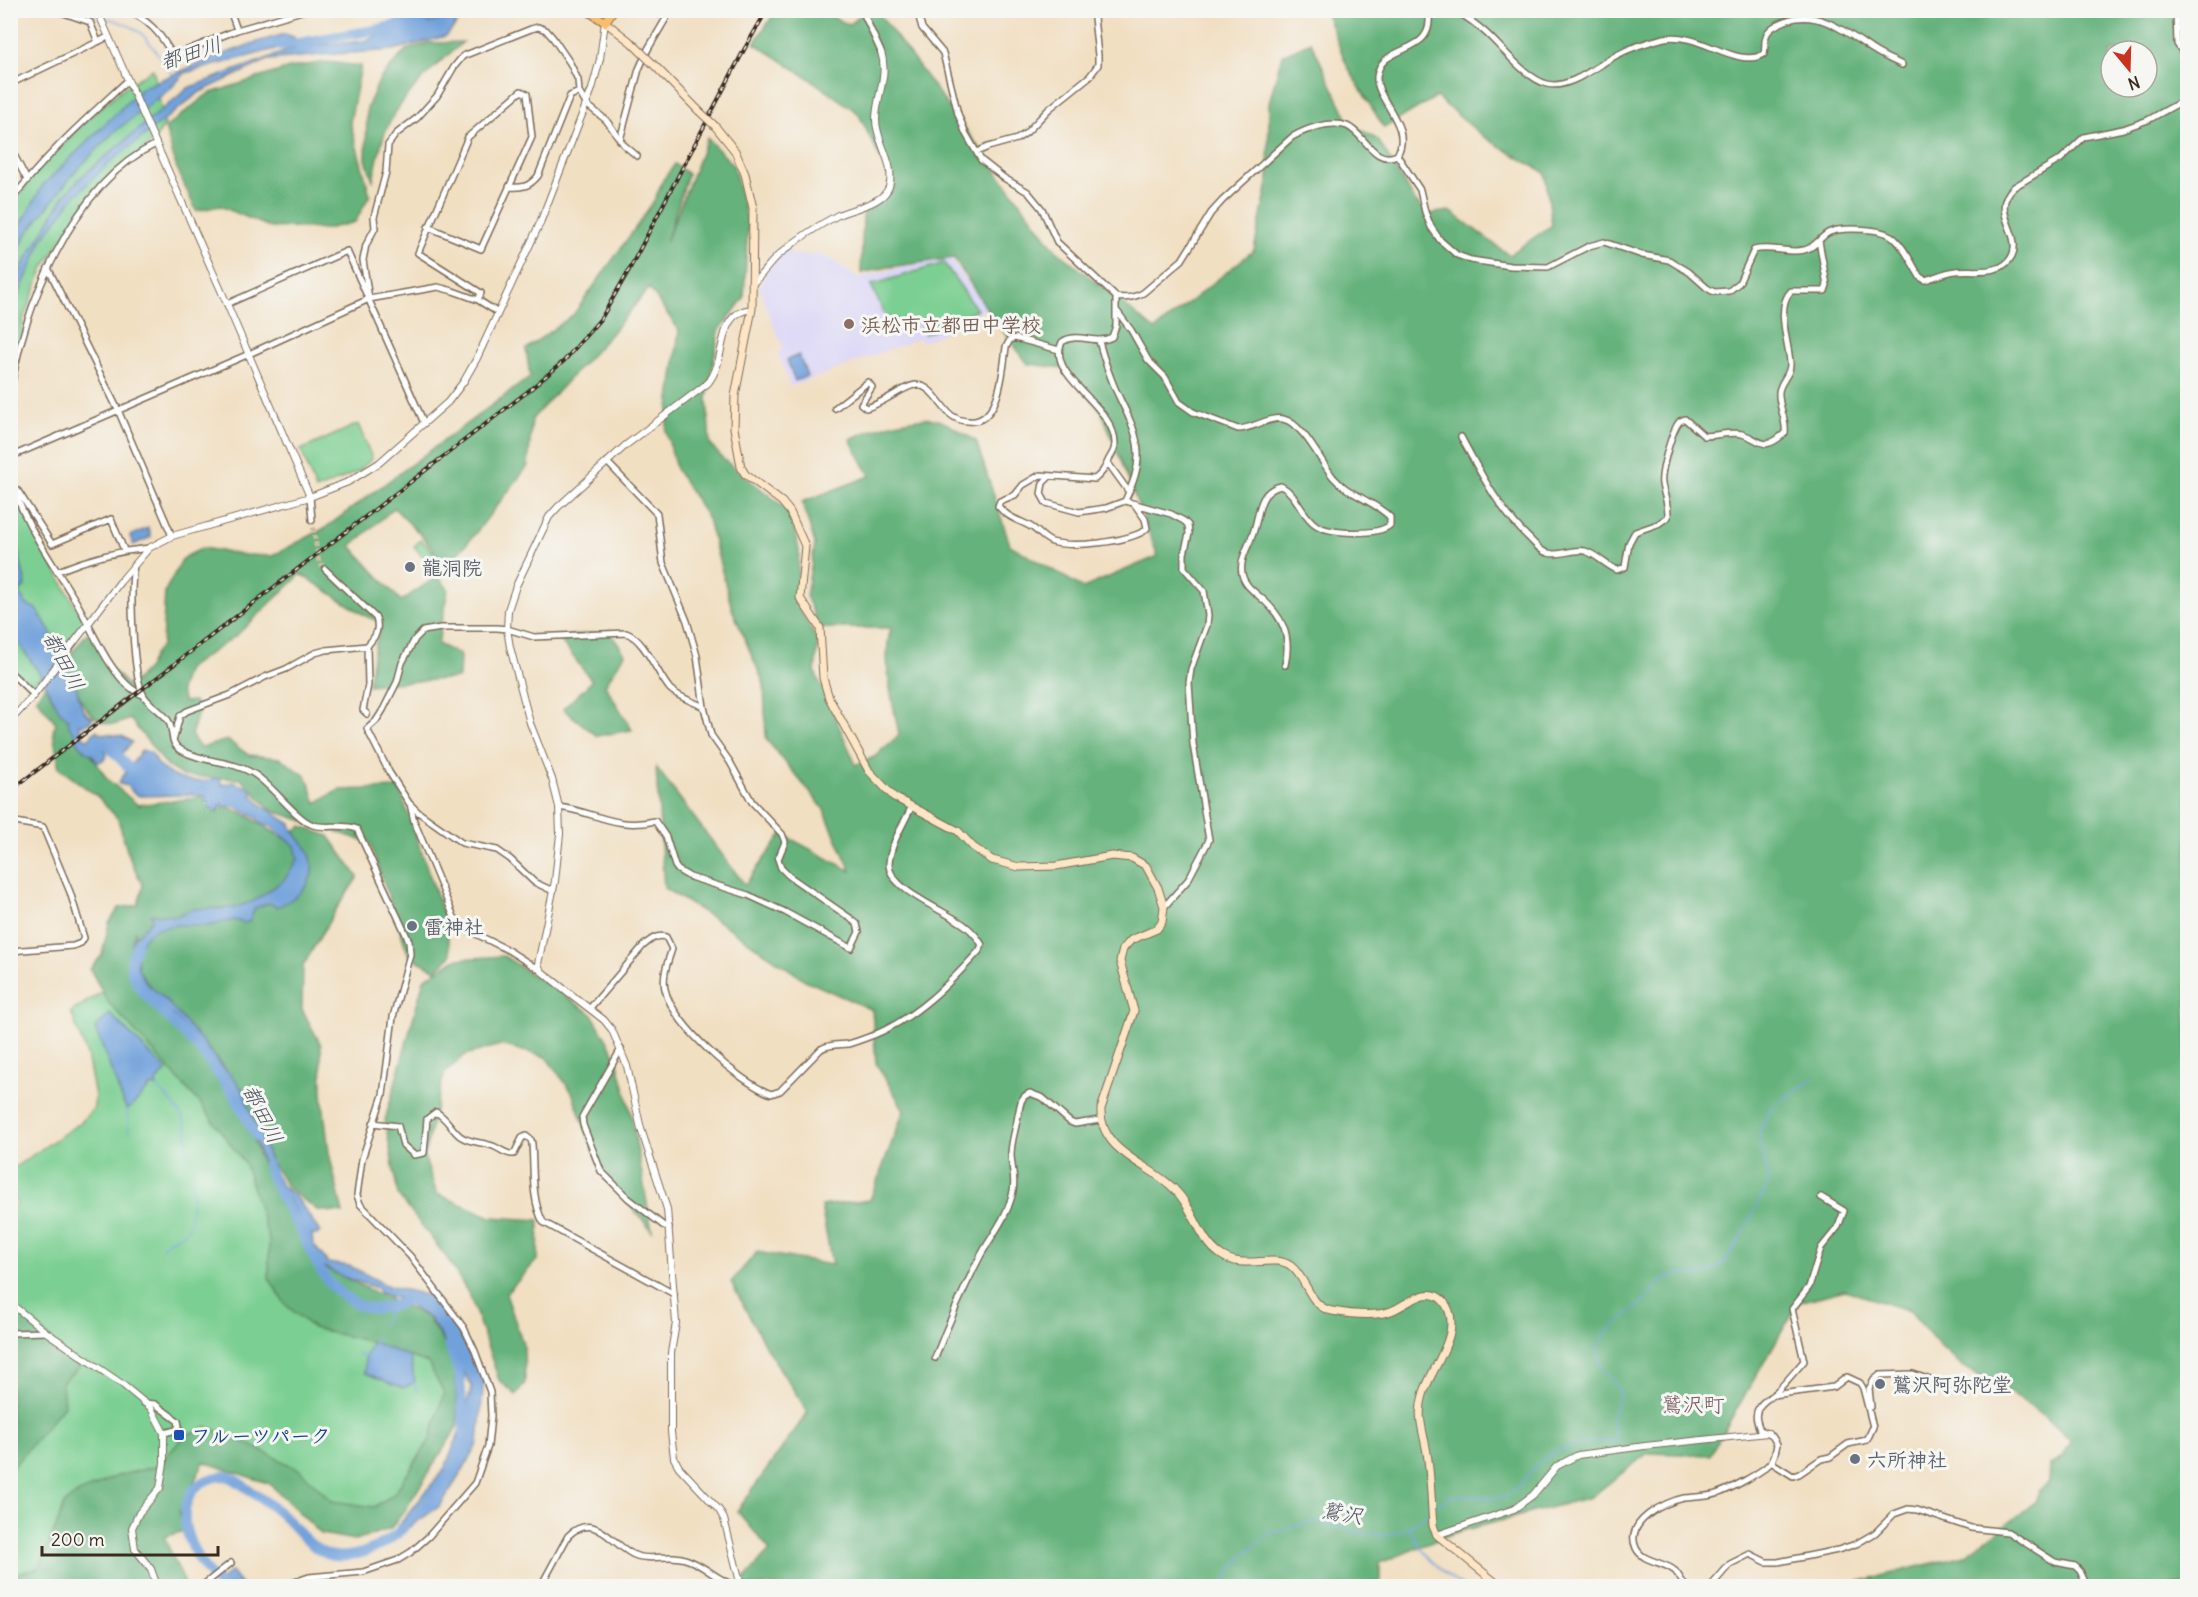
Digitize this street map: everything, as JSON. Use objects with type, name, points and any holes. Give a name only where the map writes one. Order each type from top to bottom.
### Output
[{"type":"highway","points":[[587,10],[605,22],[614,10]]},
{"type":"main road","points":[[605,22],[632,43],[715,126],[735,151],[745,174],[753,208],[753,283],[752,309],[735,396],[734,428],[741,467],[745,474],[782,502],[790,512],[805,546],[800,598],[820,627],[821,671],[830,698],[869,771],[894,797],[958,831],[973,847],[992,860],[1019,867],[1056,866],[1112,856],[1132,858],[1146,866],[1158,888],[1164,907],[1162,922],[1157,929],[1131,940],[1123,949],[1120,961],[1121,971],[1134,1011],[1101,1109],[1100,1120],[1106,1134],[1122,1151],[1176,1190],[1189,1206],[1205,1239],[1222,1255],[1245,1263],[1274,1260],[1288,1263],[1301,1275],[1309,1292],[1318,1303],[1330,1311],[1372,1314],[1391,1311],[1408,1300],[1422,1295],[1435,1296],[1444,1302],[1450,1316],[1450,1329],[1445,1350],[1423,1393],[1419,1411],[1427,1452],[1433,1526],[1437,1535],[1500,1587]]},
{"type":"street","points":[[56,10],[90,22],[98,42]]},
{"type":"street","points":[[97,10],[310,497],[312,520]]},
{"type":"street","points":[[124,10],[136,14],[152,25],[173,56],[237,30],[305,10]]},
{"type":"street","points":[[230,10],[237,30]]},
{"type":"street","points":[[620,140],[639,69],[671,10]]},
{"type":"street","points":[[917,10],[922,28],[943,53],[958,114],[977,152],[987,166],[1028,192],[1042,209],[1057,242],[1116,297],[1116,327],[1112,337],[1099,341],[1075,336],[1062,342],[1059,350],[1059,356],[1068,374],[1101,410],[1109,423],[1115,444],[1114,452],[1104,472],[1095,479],[1041,475],[1032,479],[1015,495],[1000,501],[998,506],[1019,523],[1033,528],[1053,542],[1087,544],[1139,533],[1147,528],[1145,519],[1135,504]]},
{"type":"street","points":[[977,152],[1017,139],[1026,133],[1049,108],[1090,76],[1098,65],[1094,18],[1091,10]]},
{"type":"street","points":[[1116,297],[1136,297],[1182,260],[1211,213],[1292,137],[1301,132],[1319,126],[1338,124],[1347,126],[1379,155],[1387,158],[1396,155],[1400,147],[1397,122],[1377,84],[1377,73],[1386,59],[1426,36],[1430,22],[1428,10]]},
{"type":"street","points":[[1455,10],[1483,30],[1519,66],[1542,82],[1551,85],[1558,85],[1582,76],[1630,49],[1654,40],[1674,36],[1696,40],[1734,56],[1754,58],[1764,54],[1765,40],[1769,30],[1779,23],[1808,17],[1825,21],[1844,30],[1884,57],[1902,65]]},
{"type":"street","points":[[2132,10],[2145,16],[2176,12],[2177,44],[2187,60]]},
{"type":"street","points":[[753,283],[772,261],[793,245],[836,216],[879,199],[886,192],[890,176],[876,119],[885,67],[881,52],[862,11]]},
{"type":"street","points":[[12,716],[34,695],[149,548],[172,536],[310,497],[364,474],[448,402],[464,381],[540,223],[586,104],[600,59],[605,22]]},
{"type":"street","points":[[369,299],[363,260],[366,245],[375,228],[374,217],[386,172],[388,145],[396,134],[417,118],[437,96],[454,66],[463,56],[538,27],[546,30],[570,63],[578,80],[579,92],[586,104],[606,120],[620,140],[638,156]]},
{"type":"street","points":[[10,84],[108,37]]},
{"type":"street","points":[[10,202],[57,147],[128,83]]},
{"type":"street","points":[[428,228],[481,249],[532,137],[527,94],[520,91],[468,137],[428,228],[418,253],[481,293],[478,300]]},
{"type":"street","points":[[509,187],[524,188],[532,184],[538,176],[570,96],[579,92]]},
{"type":"street","points":[[1396,155],[1419,190],[1425,212],[1440,240],[1457,255],[1484,263],[1532,268],[1548,267],[1589,246],[1604,242],[1642,255],[1669,260],[1689,272],[1714,292],[1729,291],[1739,283],[1754,250],[1761,248],[1792,252],[1806,250],[1828,233],[1840,229],[1858,229],[1889,235],[1904,252],[1922,279],[1954,271],[1982,271],[2007,262],[2013,255],[2013,244],[2003,205],[2009,191],[2061,159],[2084,137],[2123,129],[2148,120],[2187,98]]},
{"type":"street","points":[[10,396],[23,335],[34,300],[48,268],[69,232],[104,185],[137,155],[156,144]]},
{"type":"street","points":[[10,147],[27,180]]},
{"type":"street","points":[[1461,437],[1495,499],[1524,534],[1542,551],[1560,554],[1573,550],[1586,551],[1617,570],[1625,567],[1629,543],[1635,532],[1658,524],[1668,517],[1669,509],[1662,483],[1670,439],[1680,421],[1685,419],[1704,436],[1742,434],[1763,444],[1774,442],[1785,433],[1786,426],[1779,401],[1779,392],[1788,376],[1790,364],[1785,331],[1785,300],[1791,291],[1825,291],[1827,285],[1819,241]]},
{"type":"street","points":[[227,304],[347,251],[424,423]]},
{"type":"street","points":[[48,268],[118,410],[172,536]]},
{"type":"street","points":[[10,457],[249,354],[369,299],[432,287],[453,291],[478,300],[497,312]]},
{"type":"street","points":[[541,971],[538,964],[554,891],[559,843],[559,807],[552,779],[530,723],[510,647],[507,629],[508,610],[516,586],[549,517],[607,462],[708,383],[716,374],[722,355],[726,328],[730,320],[737,313],[752,309]]},
{"type":"street","points":[[1117,310],[1148,360],[1165,377],[1179,402],[1193,412],[1238,429],[1276,419],[1288,420],[1311,444],[1322,463],[1338,482],[1365,498],[1390,517],[1390,525],[1381,531],[1329,530],[1317,526],[1303,512],[1287,489],[1281,486],[1269,490],[1261,501],[1254,530],[1244,554],[1242,573],[1246,585],[1270,605],[1282,620],[1287,638],[1285,665]]},
{"type":"street","points":[[835,408],[868,382],[872,387],[861,404],[866,408],[880,404],[907,388],[918,385],[932,393],[957,419],[972,422],[986,418],[994,408],[1006,347],[1010,340],[1015,338],[1059,350]]},
{"type":"street","points":[[1099,341],[1103,359],[1136,437],[1137,463],[1134,480],[1125,501]]},
{"type":"street","points":[[559,807],[624,825],[655,821],[666,837],[675,866],[690,877],[757,900],[851,948],[859,932],[857,924],[781,868],[778,859],[784,842],[782,834],[752,802],[730,762],[711,735],[704,707],[697,656],[687,621],[663,562],[657,514],[607,462]]},
{"type":"street","points":[[1108,462],[1129,492]]},
{"type":"street","points":[[1050,476],[1043,483],[1041,494],[1046,503],[1079,512],[1106,508],[1125,501],[1171,514],[1184,520],[1188,525],[1189,534],[1184,554],[1184,568],[1204,591],[1208,615],[1207,625],[1191,669],[1190,683],[1193,744],[1209,840],[1188,880],[1164,907]]},
{"type":"street","points":[[11,479],[52,544],[111,519],[124,550]]},
{"type":"street","points":[[11,479],[26,517],[87,627],[109,661],[135,692],[143,695],[169,722],[172,742],[180,750],[195,756],[240,767],[255,774],[309,823],[347,825],[357,829],[409,941],[410,954],[393,1017],[383,1095],[362,1159],[357,1195],[360,1204],[410,1257],[468,1336],[476,1351],[490,1392],[491,1416],[488,1446],[475,1483],[428,1537],[411,1552],[398,1560],[363,1572],[309,1577],[290,1584],[288,1587]]},
{"type":"street","points":[[58,571],[124,550],[149,548]]},
{"type":"street","points":[[134,565],[131,582],[134,639],[143,695]]},
{"type":"street","points":[[172,742],[180,716],[187,711],[230,695],[315,653],[367,646],[377,635],[379,625],[376,618],[325,569]]},
{"type":"street","points":[[554,891],[534,882],[497,850],[462,843],[418,812],[389,772],[368,729],[383,710],[397,682],[402,663],[415,639],[423,631],[441,628],[507,629],[534,637],[626,633],[640,644],[672,691],[704,707]]},
{"type":"street","points":[[367,646],[368,685],[363,710],[368,714]]},
{"type":"street","points":[[10,672],[34,695]]},
{"type":"street","points":[[410,803],[414,821],[454,917],[466,929],[508,950],[541,971],[590,1008],[612,1030],[621,1049],[631,1080],[641,1129],[667,1209],[676,1323],[671,1353],[671,1432],[674,1458],[679,1467],[719,1510],[724,1519],[739,1587],[726,1584],[689,1560],[673,1556],[637,1556],[607,1534],[591,1527],[573,1531],[568,1536],[541,1587]]},
{"type":"street","points":[[590,1008],[643,946],[651,939],[666,937],[672,949],[664,974],[664,988],[675,1012],[718,1058],[738,1075],[771,1094],[780,1092],[821,1049],[827,1046],[849,1044],[876,1034],[911,1015],[947,985],[982,945],[967,926],[905,889],[892,876],[889,867],[892,848],[911,808]]},
{"type":"street","points":[[10,821],[43,827],[70,892],[84,938],[73,946],[10,951]]},
{"type":"street","points":[[621,1049],[582,1117],[583,1125],[600,1171],[628,1198],[669,1228]]},
{"type":"street","points":[[935,1358],[954,1309],[983,1252],[998,1229],[1013,1196],[1012,1137],[1020,1101],[1030,1093],[1043,1098],[1075,1124],[1100,1120]]},
{"type":"street","points":[[373,1123],[399,1126],[403,1145],[414,1155],[424,1153],[427,1119],[436,1112],[461,1136],[470,1141],[494,1146],[509,1155],[514,1154],[522,1138],[526,1136],[532,1144],[535,1200],[543,1222],[674,1293]]},
{"type":"street","points":[[1685,1587],[1674,1570],[1646,1558],[1637,1550],[1634,1541],[1638,1525],[1662,1505],[1683,1498],[1711,1496],[1730,1489],[1759,1473],[1772,1461],[1777,1444],[1772,1436],[1760,1430],[1756,1415],[1759,1408],[1804,1361],[1792,1309],[1809,1287],[1821,1248],[1838,1227],[1845,1211],[1821,1197]]},
{"type":"street","points":[[10,1303],[46,1332],[122,1384],[151,1408],[164,1432],[164,1463],[160,1488],[140,1513],[132,1528],[135,1549],[151,1569],[157,1587]]},
{"type":"street","points":[[10,1333],[46,1332]]},
{"type":"street","points":[[1772,1461],[1793,1476],[1800,1474],[1821,1459],[1830,1457],[1848,1444],[1867,1440],[1873,1427],[1869,1389],[1874,1380],[1880,1376],[1913,1374],[1947,1386],[1981,1381]]},
{"type":"street","points":[[1773,1395],[1834,1388],[1847,1377],[1860,1383],[1863,1388],[1873,1427]]},
{"type":"street","points":[[144,1403],[155,1404],[178,1421],[179,1426],[176,1430],[164,1432]]},
{"type":"street","points":[[1437,1535],[1514,1509],[1533,1496],[1557,1466],[1578,1455],[1768,1433]]},
{"type":"street","points":[[1711,1587],[1730,1564],[1750,1554],[1766,1562],[1778,1562],[1838,1550],[1856,1544],[1875,1533],[1894,1514],[1908,1509],[1971,1528],[2008,1532],[2055,1562],[2075,1566],[2080,1571],[2087,1587]]},
{"type":"street","points":[[202,1587],[231,1563]]},
{"type":"street","points":[[2155,1587],[2187,1583]]},
{"type":"shaded area","points":[[787,249],[791,254],[820,255],[832,260],[858,278],[906,266],[951,259],[986,308],[950,330],[923,342],[920,338],[790,387],[778,352],[783,349],[759,287],[770,267]]},
{"type":"green space","points":[[776,11],[820,11],[849,25],[865,11],[877,11],[1055,249],[1155,330],[1254,250],[1268,183],[1269,103],[1282,55],[1311,42],[1349,122],[1378,140],[1415,201],[1428,214],[1450,211],[1509,255],[1552,225],[1545,173],[1484,137],[1436,97],[1384,128],[1348,68],[1325,11],[2187,11],[2187,1586],[1850,1586],[1857,1582],[1965,1555],[2035,1502],[2039,1491],[2049,1482],[2050,1465],[2063,1457],[2071,1441],[2044,1416],[2004,1389],[1963,1367],[1939,1345],[1910,1311],[1845,1290],[1799,1302],[1710,1455],[1648,1453],[1591,1497],[1454,1533],[1380,1563],[1380,1586],[738,1586],[770,1550],[737,1511],[808,1412],[767,1349],[731,1282],[757,1252],[832,1265],[821,1206],[870,1200],[904,1110],[876,1063],[872,1010],[805,980],[718,921],[664,888],[656,767],[745,885],[782,834],[851,871],[823,808],[766,739],[764,684],[732,609],[708,519],[676,469],[666,431],[679,330],[649,288],[609,336],[532,419],[528,466],[471,539],[446,566],[421,535],[394,508],[351,546],[401,601],[438,576],[448,589],[438,644],[460,655],[459,678],[368,685],[375,645],[382,623],[366,616],[301,574],[237,635],[187,669],[180,690],[184,702],[193,701],[200,707],[191,735],[200,748],[227,740],[249,755],[280,758],[307,777],[316,803],[339,790],[399,788],[444,916],[451,955],[436,970],[409,956],[370,843],[271,810],[241,779],[183,776],[168,767],[130,719],[111,724],[93,716],[81,700],[66,660],[88,632],[109,666],[129,687],[148,668],[155,653],[162,645],[165,591],[182,560],[187,556],[203,548],[245,555],[272,556],[325,528],[530,377],[526,349],[574,314],[641,220],[655,199],[663,180],[675,164],[688,174],[666,242],[707,138],[733,165],[748,224],[744,298],[719,331],[707,398],[710,444],[723,459],[790,512],[799,550],[797,606],[818,642],[815,672],[856,765],[874,757],[899,735],[888,668],[887,654],[891,628],[820,628],[806,596],[815,544],[802,502],[870,476],[850,439],[891,424],[914,419],[934,419],[944,422],[976,441],[1010,545],[1083,588],[1158,556],[1101,410],[1064,368],[1028,364],[989,312],[954,258],[861,273],[863,215],[895,188],[858,113],[754,43]]},
{"type":"green space","points":[[463,42],[430,71],[392,117],[380,148],[373,180],[366,160],[367,108],[380,79],[406,50],[429,43]]},
{"type":"green space","points":[[326,62],[361,66],[350,122],[370,195],[355,222],[326,229],[272,228],[220,206],[196,211],[176,166],[165,128],[208,94],[289,68]]},
{"type":"green space","points":[[153,69],[165,125],[154,140],[89,199],[44,267],[24,317],[11,399],[11,207],[33,175],[85,122],[123,88]]},
{"type":"green space","points":[[944,263],[977,310],[925,334],[918,319],[888,321],[871,285]]},
{"type":"green space","points":[[358,424],[372,458],[359,471],[316,490],[301,450]]},
{"type":"green space","points":[[10,477],[13,492],[84,622],[31,688],[11,668]]},
{"type":"green space","points":[[421,540],[438,558],[429,565],[414,546]]},
{"type":"green space","points":[[610,631],[625,654],[605,685],[632,730],[597,736],[563,709],[592,681],[558,637]]},
{"type":"green space","points":[[46,685],[107,779],[138,805],[202,797],[243,813],[283,838],[302,826],[329,836],[358,877],[303,966],[302,1009],[321,1045],[322,1093],[329,1153],[343,1213],[317,1210],[288,1188],[268,1157],[243,1090],[189,1027],[146,982],[138,969],[135,930],[128,966],[145,997],[206,1057],[243,1110],[263,1166],[295,1225],[324,1268],[427,1317],[454,1358],[458,1426],[405,1510],[390,1529],[355,1540],[321,1534],[270,1484],[204,1462],[179,1512],[184,1531],[164,1537],[186,1586],[11,1586],[10,1575],[39,1568],[64,1504],[77,1494],[117,1476],[157,1466],[186,1435],[207,1427],[237,1438],[300,1470],[332,1501],[374,1507],[394,1494],[430,1440],[444,1393],[428,1363],[367,1341],[313,1328],[285,1304],[269,1278],[269,1240],[245,1164],[200,1103],[108,1002],[90,969],[102,955],[109,923],[119,908],[138,905],[143,886],[129,857],[118,819],[98,797],[59,768],[53,731],[56,723],[36,698]]},
{"type":"green space","points":[[504,956],[592,1014],[616,1056],[631,1113],[652,1231],[601,1171],[572,1092],[546,1057],[501,1045],[465,1055],[444,1074],[424,1156],[437,1194],[491,1217],[539,1220],[538,1259],[506,1294],[524,1347],[525,1383],[516,1395],[499,1380],[470,1296],[447,1258],[398,1195],[385,1120],[424,979],[456,959]]},
{"type":"green space","points":[[123,984],[134,990],[289,1231],[370,1315],[453,1383],[416,1484],[366,1518],[212,1452],[54,1567],[11,1578],[10,1208],[17,1205],[11,1191],[11,1170],[81,1122],[94,1108],[95,1096],[87,1055],[71,1012],[102,992]]},
{"type":"green space","points":[[10,1306],[37,1326],[80,1367],[62,1382],[64,1406],[11,1469]]},
{"type":"water","points":[[468,11],[489,11],[459,21],[446,36],[394,50],[268,60],[200,92],[108,164],[74,197],[43,238],[11,313],[13,288],[23,265],[64,196],[80,178],[188,88],[300,46],[367,41],[401,18],[431,23]]},
{"type":"water","points":[[285,34],[294,37],[295,44],[185,73],[170,89],[113,133],[74,173],[26,235],[15,258],[15,274],[11,284],[11,243],[43,185],[142,88],[207,60]]},
{"type":"water","points":[[799,355],[807,376],[795,381],[787,360]]},
{"type":"water","points":[[10,518],[26,584],[19,593],[27,605],[35,608],[43,619],[58,646],[72,684],[76,686],[83,709],[93,718],[89,723],[79,724],[84,738],[88,739],[97,730],[99,733],[122,736],[132,742],[122,754],[108,748],[105,750],[107,755],[105,759],[97,763],[93,755],[85,751],[38,671],[11,633],[11,584],[17,576],[11,558]]},
{"type":"water","points":[[148,528],[151,537],[133,545],[130,536]]},
{"type":"water","points":[[142,750],[151,753],[164,770],[178,778],[203,781],[220,778],[222,785],[233,782],[252,789],[251,794],[261,805],[291,824],[294,832],[309,852],[312,871],[306,887],[293,899],[277,907],[269,903],[255,908],[250,921],[244,923],[234,920],[208,926],[177,925],[156,929],[149,933],[138,946],[136,951],[138,969],[147,984],[162,996],[243,1091],[276,1176],[283,1187],[297,1198],[320,1232],[317,1235],[312,1234],[313,1244],[328,1263],[350,1266],[388,1286],[431,1296],[450,1318],[484,1378],[478,1443],[461,1473],[440,1506],[383,1545],[445,1468],[459,1433],[472,1386],[430,1319],[399,1299],[380,1293],[377,1288],[343,1277],[317,1263],[305,1231],[288,1198],[281,1193],[264,1166],[247,1115],[226,1077],[174,1016],[146,992],[141,984],[135,972],[131,953],[132,940],[152,920],[151,914],[176,916],[193,909],[234,908],[254,901],[284,880],[298,859],[295,846],[272,827],[263,824],[235,806],[225,807],[222,804],[217,812],[211,809],[204,796],[189,794],[140,796],[133,793],[128,786],[119,784]]},
{"type":"water","points":[[110,1014],[167,1071],[156,1081],[157,1087],[151,1086],[129,1109],[126,1109],[95,1028]]},
{"type":"water","points":[[372,1342],[410,1357],[415,1382],[403,1388],[365,1373],[365,1357]]},
{"type":"water","points":[[230,1572],[242,1586],[215,1586]]},
{"type":"waterway","points":[[75,10],[97,17]]},
{"type":"waterway","name":"都田川","points":[[280,46],[375,30],[457,10]]},
{"type":"waterway","points":[[102,17],[129,25],[138,31],[151,44],[172,74]]},
{"type":"waterway","name":"都田川","points":[[105,743],[130,769],[141,773]]},
{"type":"waterway","name":"都田川","points":[[137,945],[131,969],[138,985],[201,1051],[234,1095],[256,1136]]},
{"type":"waterway","points":[[1436,1507],[1455,1495],[1493,1498],[1506,1496],[1517,1488],[1540,1462],[1560,1450],[1594,1442],[1617,1441],[1612,1418],[1620,1395],[1618,1387],[1602,1368],[1597,1352],[1599,1344],[1606,1333],[1644,1301],[1661,1281],[1676,1274],[1699,1275],[1723,1264],[1737,1244],[1768,1185],[1761,1148],[1762,1125],[1775,1106],[1813,1079]]},
{"type":"waterway","points":[[157,1087],[178,1110],[186,1125],[186,1156]]},
{"type":"waterway","points":[[127,1110],[129,1133]]},
{"type":"waterway","name":"都田川","points":[[267,1164],[277,1188],[318,1265],[337,1291],[354,1303],[373,1309],[413,1299],[418,1300]]},
{"type":"waterway","points":[[161,1250],[166,1243],[187,1231],[193,1193],[191,1179]]},
{"type":"waterway","points":[[382,1326],[391,1306]]},
{"type":"waterway","points":[[374,1344],[378,1336]]},
{"type":"waterway","name":"都田川","points":[[449,1344],[460,1377],[464,1431]]},
{"type":"waterway","points":[[357,1354],[365,1356]]},
{"type":"waterway","points":[[412,1382],[418,1391]]},
{"type":"waterway","name":"都田川","points":[[220,1586],[196,1555],[186,1529],[185,1516],[192,1492],[198,1485],[210,1479],[230,1477],[277,1510],[312,1545],[334,1556],[353,1555],[372,1549],[390,1539],[404,1527]]},
{"type":"waterway","name":"鷲沢","points":[[1222,1586],[1229,1573],[1244,1555],[1269,1534],[1306,1523],[1322,1522],[1357,1533],[1388,1535],[1404,1530],[1427,1514]]},
{"type":"waterway","points":[[1410,1527],[1419,1545],[1431,1561],[1462,1586]]},
{"type":"tunnel","points":[[312,520],[319,562],[325,569]]},
{"type":"railway","points":[[10,791],[527,392],[564,361],[602,317],[767,10]]},
{"type":"place","name":"浜松市立都田中学校","points":[[849,324]]},
{"type":"place","name":"龍洞院","points":[[410,567]]},
{"type":"place","name":"雷神社","points":[[412,926]]},
{"type":"place","name":"鷲沢阿弥陀堂","points":[[1880,1384]]},
{"type":"place","name":"フルーツパーク","points":[[179,1435]]},
{"type":"place","name":"六所神社","points":[[1855,1459]]},
{"type":"district","name":"鷲沢町","points":[[1693,1404]]}]
